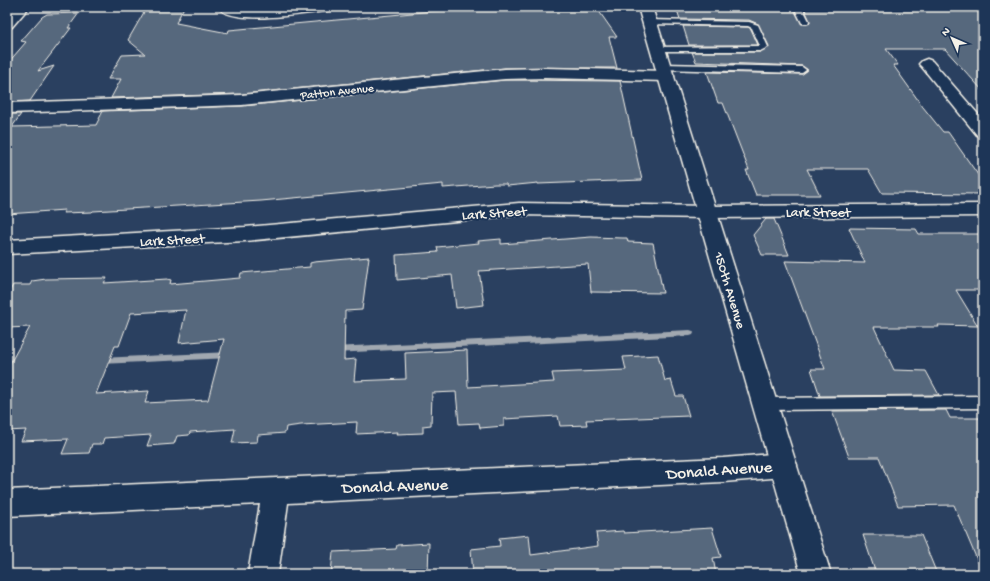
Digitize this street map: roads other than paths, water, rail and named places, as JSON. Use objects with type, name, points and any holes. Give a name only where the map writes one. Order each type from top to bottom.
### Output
[{"type":"street","points":[[7,24],[22,7]]},
{"type":"street","points":[[225,7],[235,12],[249,13],[325,7]]},
{"type":"street","name":"150th Avenue","points":[[647,14],[816,574]]},
{"type":"street","name":"Patton Avenue","points":[[7,108],[242,100],[505,74],[545,73],[662,64]]},
{"type":"street","points":[[927,64],[983,131]]},
{"type":"street","name":"Lark Street","points":[[7,247],[245,234],[519,209],[708,212],[983,210]]},
{"type":"street","name":"Donald Avenue","points":[[7,503],[723,470],[783,465]]},
{"type":"street","points":[[263,574],[276,490]]},
{"type":"lane","points":[[798,7],[805,21]]},
{"type":"lane","points":[[647,14],[750,24],[755,27],[764,47],[760,49],[662,64]]},
{"type":"lane","points":[[662,64],[802,70]]},
{"type":"lane","points":[[765,404],[983,402]]},
{"type":"waterway","points":[[333,350],[690,333]]},
{"type":"waterway","points":[[100,361],[230,355]]}]
